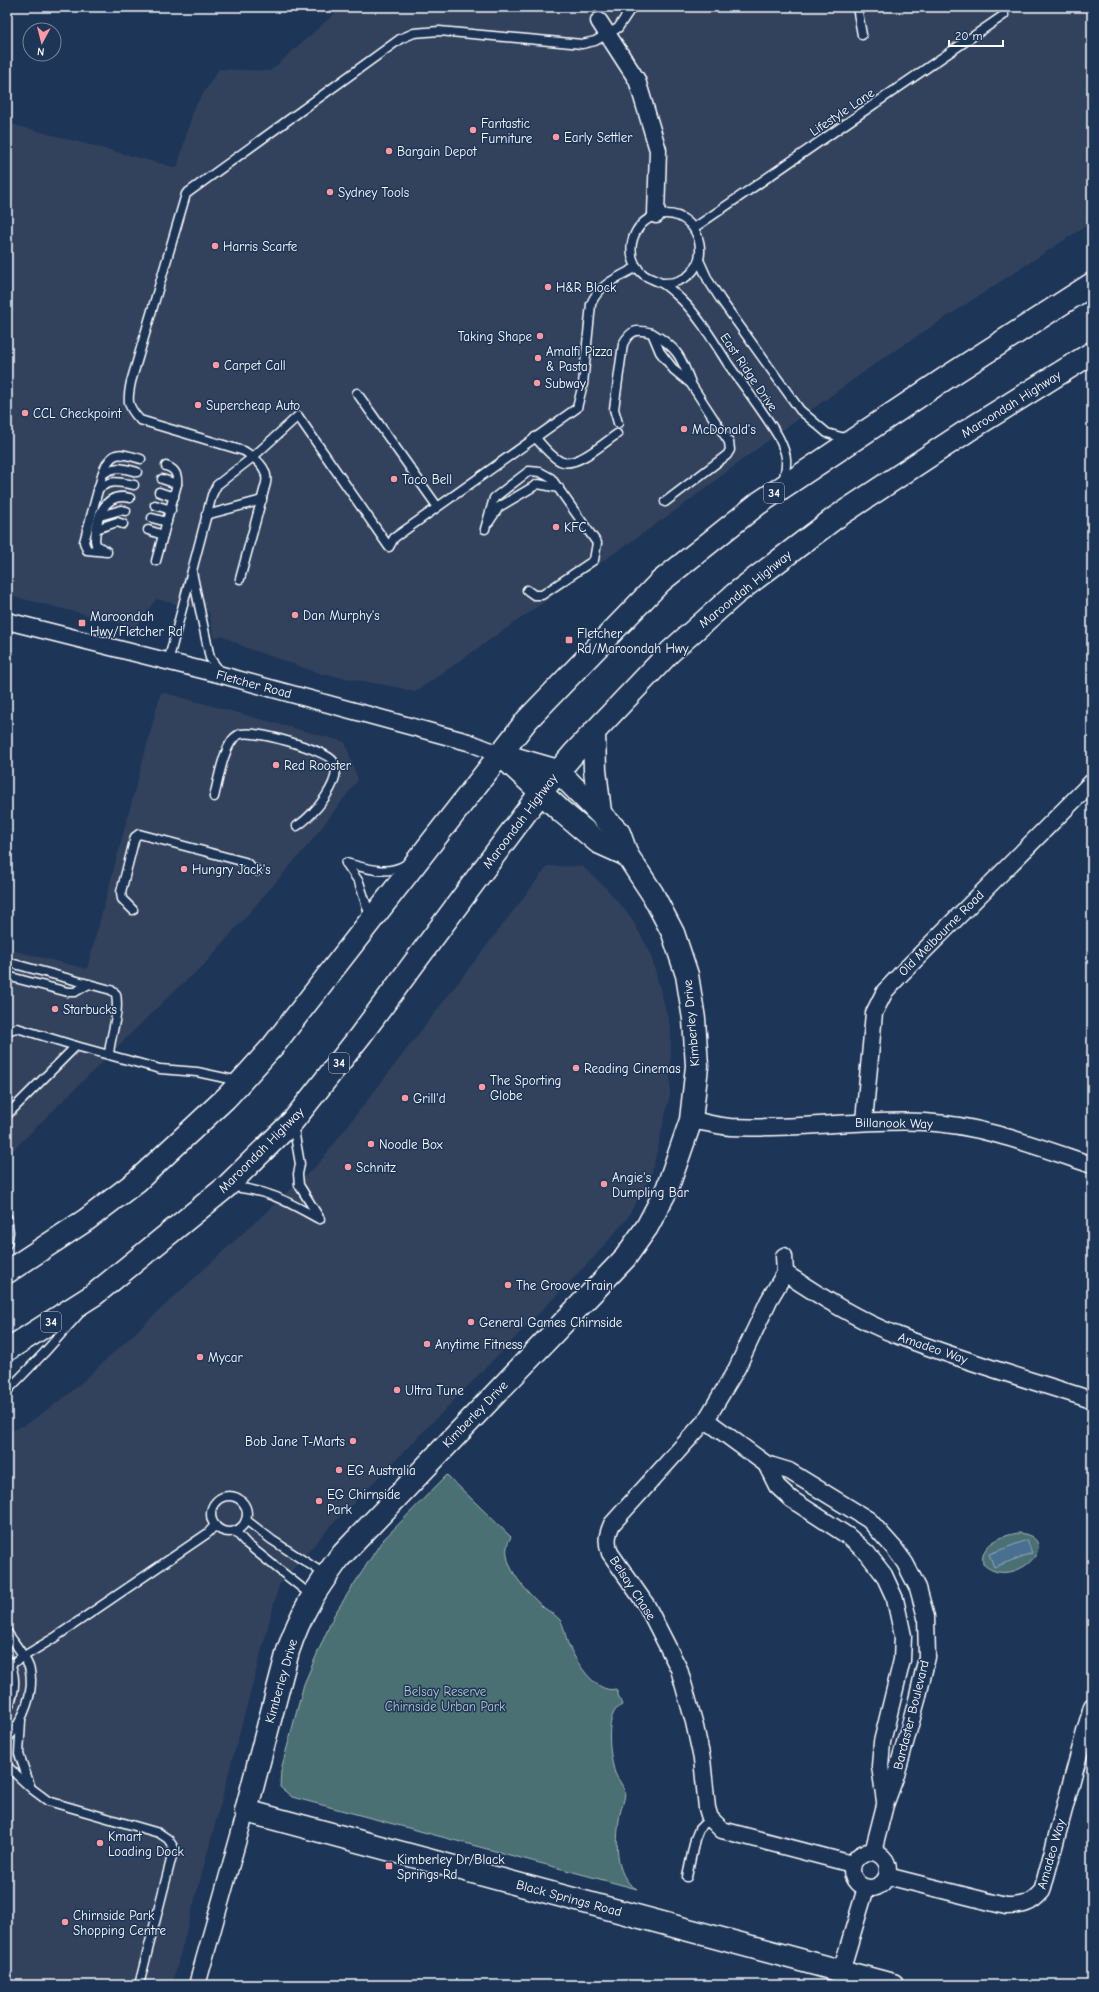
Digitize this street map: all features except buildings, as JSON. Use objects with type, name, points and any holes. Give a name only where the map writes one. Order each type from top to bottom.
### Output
[{"type":"main road","name":"34","points":[[7,1272],[86,1220],[137,1181],[186,1137],[227,1097],[273,1046],[532,715],[660,582],[759,503],[852,440],[1092,284]]},
{"type":"main road","name":"Maroondah Highway","points":[[7,1350],[95,1294],[226,1187],[293,1121],[360,1036],[541,792],[558,771],[670,652],[741,589],[835,518],[967,431],[1092,353]]},
{"type":"main road","points":[[594,732],[595,770],[600,812]]},
{"type":"main road","points":[[500,754],[598,842],[627,855]]},
{"type":"main road","name":"Kimberley Drive","points":[[246,1811],[288,1651],[295,1629],[312,1596],[339,1558],[625,1258],[647,1227],[667,1189],[691,1120],[697,1066],[694,1019],[687,975],[673,933],[652,893],[627,855],[619,833],[600,812],[558,771],[500,754]]},
{"type":"main road","name":"Black Springs Road","points":[[246,1811],[893,1985]]},
{"type":"street","points":[[603,27],[637,80],[658,150],[656,215]]},
{"type":"street","name":"Fletcher Road","points":[[7,621],[222,676],[468,742],[500,754]]},
{"type":"street","name":"Old Melbourne Road","points":[[864,1121],[874,1013],[885,991],[908,966],[1092,782]]},
{"type":"street","name":"Billanook Way","points":[[691,1120],[728,1127],[772,1127],[864,1121],[926,1122],[999,1135],[1092,1165]]},
{"type":"street","points":[[784,1256],[785,1273]]},
{"type":"street","name":"Amadeo Way","points":[[785,1273],[811,1291],[852,1314],[898,1336],[1092,1400]]},
{"type":"street","name":"Belsay Chase","points":[[710,1818],[706,1808],[702,1759],[694,1722],[679,1669],[647,1606],[610,1553],[607,1544],[608,1534],[612,1524],[706,1420],[737,1368],[769,1300],[785,1273]]},
{"type":"street","name":"Bardaster Boulevard","points":[[706,1420],[766,1464],[789,1471],[869,1520],[905,1563],[918,1588],[926,1617],[927,1657],[917,1700],[896,1775],[885,1805],[873,1852]]},
{"type":"street","name":"Bardaster Boulevard","points":[[766,1464],[777,1486],[790,1499],[848,1536],[867,1553],[884,1574],[895,1599],[903,1636],[902,1660],[882,1742],[880,1766],[885,1805]]},
{"type":"street","name":"Amadeo Way","points":[[887,1876],[1006,1906],[1021,1906],[1038,1897],[1042,1891],[1092,1706]]},
{"type":"street","name":"Kimberley Drive","points":[[197,1985],[246,1811]]},
{"type":"street","points":[[710,1818],[722,1830],[793,1850],[852,1864]]},
{"type":"street","points":[[873,1852],[882,1857],[888,1865],[887,1876],[881,1884],[876,1887],[866,1888],[861,1886],[854,1879],[852,1864],[863,1853],[873,1852]]},
{"type":"street","points":[[841,1971],[866,1888]]},
{"type":"lane","points":[[240,579],[262,500],[267,478],[265,470],[253,457],[244,451],[226,444],[140,420],[132,411],[128,399],[131,382],[186,194],[400,39],[414,33],[439,31],[582,44],[595,41],[603,27],[618,28],[632,7]]},
{"type":"lane","points":[[857,7],[862,35]]},
{"type":"lane","name":"Lifestyle Lane","points":[[694,228],[1004,15]]},
{"type":"lane","points":[[666,214],[677,216],[686,220],[694,228],[701,243],[699,260],[691,273],[678,281],[663,283],[644,275],[636,267],[632,252],[633,237],[642,224],[656,215],[666,214]]},
{"type":"lane","name":"East Ridge Drive","points":[[699,260],[708,280],[721,300],[800,410],[827,433],[852,440]]},
{"type":"lane","points":[[168,662],[206,515],[212,495],[217,485],[253,457],[298,416],[389,546],[394,538],[437,506],[577,408],[580,399],[591,304],[596,294],[608,283],[636,267]]},
{"type":"lane","name":"East Ridge Drive","points":[[663,283],[682,300],[702,325],[779,438],[786,459],[782,488]]},
{"type":"lane","points":[[618,423],[614,409],[624,344],[628,336],[635,331],[652,333],[668,342],[682,359],[691,384],[729,442],[730,450],[727,455],[665,502]]},
{"type":"lane","points":[[652,333],[660,352],[674,370],[691,384]]},
{"type":"lane","points":[[357,393],[437,506]]},
{"type":"lane","points":[[535,437],[555,458],[561,462],[570,464],[579,460],[617,434]]},
{"type":"lane","points":[[130,498],[124,496],[108,502],[103,506],[96,529],[96,545],[107,552],[91,552],[87,550],[84,546],[84,542],[107,462],[117,454],[141,459]]},
{"type":"lane","points":[[156,561],[178,477],[172,468],[166,466]]},
{"type":"lane","points":[[102,476],[113,468],[120,467],[137,472]]},
{"type":"lane","points":[[527,590],[534,595],[542,595],[594,560],[597,554],[597,543],[552,478],[540,472],[529,471],[494,498],[485,529],[499,507],[538,484],[558,488]]},
{"type":"lane","points":[[162,479],[177,484]]},
{"type":"lane","points":[[98,489],[111,482],[134,485]]},
{"type":"lane","points":[[159,492],[174,497]]},
{"type":"lane","points":[[206,515],[262,500]]},
{"type":"lane","points":[[155,505],[170,510]]},
{"type":"lane","points":[[100,516],[121,510],[126,511]]},
{"type":"lane","points":[[152,518],[167,522]]},
{"type":"lane","points":[[96,529],[117,522],[123,524]]},
{"type":"lane","points":[[148,530],[163,535]]},
{"type":"lane","points":[[191,570],[210,658],[222,676]]},
{"type":"lane","points":[[214,797],[228,744],[238,735],[250,733],[311,749],[329,757],[334,762],[336,769],[336,781],[308,820],[297,826]]},
{"type":"lane","points":[[132,910],[122,900],[121,892],[135,837],[138,834],[245,862],[257,871]]},
{"type":"lane","points":[[371,919],[358,882],[346,863],[376,871],[396,870],[424,854]]},
{"type":"lane","points":[[7,962],[111,990],[116,994],[116,1011],[110,1040],[109,1055]]},
{"type":"lane","points":[[7,976],[68,992],[75,992],[89,984]]},
{"type":"lane","points":[[7,1031],[17,1028],[160,1069],[197,1072],[240,1081]]},
{"type":"lane","points":[[7,1115],[76,1046]]},
{"type":"lane","points":[[226,1187],[262,1191],[276,1196],[320,1219],[299,1185],[298,1174],[300,1164],[293,1121]]},
{"type":"lane","points":[[7,1218],[9,1232],[7,1244]]},
{"type":"lane","points":[[7,1391],[44,1353],[95,1294]]},
{"type":"lane","points":[[227,1496],[235,1497],[244,1503],[247,1514],[244,1525],[234,1531],[224,1531],[215,1525],[211,1514],[212,1508],[218,1499],[227,1496]]},
{"type":"lane","points":[[246,1520],[272,1540],[327,1575]]},
{"type":"lane","points":[[7,1710],[12,1698],[15,1675],[9,1662],[24,1657],[208,1533],[215,1525]]},
{"type":"lane","points":[[234,1531],[312,1596]]},
{"type":"lane","points":[[7,1632],[24,1657],[31,1679],[30,1690],[21,1718],[19,1754],[32,1789]]},
{"type":"lane","points":[[7,1739],[21,1718]]},
{"type":"lane","points":[[7,1766],[32,1789],[55,1804],[159,1833],[168,1839],[174,1848],[139,1985]]},
{"type":"lane","points":[[687,1877],[697,1834],[699,1829],[710,1818]]},
{"type":"shaded area","points":[[342,7],[1092,7],[1092,222],[882,359],[754,451],[682,506],[415,692],[396,687],[322,674],[247,648],[223,636],[214,638],[209,612],[156,599],[136,627],[7,595],[7,123],[177,168],[194,108],[219,69],[270,71]]},
{"type":"shaded area","points":[[161,692],[345,742],[358,780],[309,844],[203,966],[174,991],[7,1156],[7,949],[87,969]]},
{"type":"shaded area","name":"Chirnside Park Shopping Centre","points":[[548,866],[582,866],[605,887],[630,916],[650,952],[671,1029],[670,1095],[651,1176],[626,1220],[595,1256],[328,1529],[279,1585],[172,1985],[7,1985],[7,1433],[27,1424],[69,1394],[319,1163]]},
{"type":"shaded area","points":[[1027,1540],[1032,1553],[994,1567],[989,1554]]},
{"type":"green space","name":"Belsay Reserve Chirnside Urban Park","points":[[447,1475],[511,1537],[507,1546],[507,1556],[515,1575],[536,1601],[560,1620],[570,1648],[586,1673],[600,1686],[608,1689],[616,1689],[622,1705],[616,1709],[612,1716],[610,1726],[610,1747],[615,1773],[625,1793],[619,1823],[617,1845],[618,1856],[624,1875],[629,1883],[637,1889],[292,1797],[280,1787],[281,1770],[304,1684],[334,1615],[382,1541]]},
{"type":"green space","points":[[1019,1533],[1032,1537],[1038,1544],[1037,1553],[1030,1562],[1020,1569],[1008,1572],[995,1571],[983,1564],[983,1557],[988,1546],[1000,1538]]},
{"type":"place","name":"Fantastic Furniture","points":[[473,130]]},
{"type":"place","name":"Early Settler","points":[[556,137]]},
{"type":"place","name":"Bargain Depot","points":[[389,151]]},
{"type":"place","name":"Sydney Tools","points":[[330,192]]},
{"type":"place","name":"Harris Scarfe","points":[[215,246]]},
{"type":"place","name":"H&R Block","points":[[548,287]]},
{"type":"place","name":"Taking Shape","points":[[540,336]]},
{"type":"place","name":"Amalfi Pizza & Pasta","points":[[538,358]]},
{"type":"place","name":"Carpet Call","points":[[216,365]]},
{"type":"place","name":"Subway","points":[[537,383]]},
{"type":"place","name":"Supercheap Auto","points":[[198,405]]},
{"type":"place","name":"CCL Checkpoint","points":[[25,413]]},
{"type":"place","name":"McDonald's","points":[[684,429]]},
{"type":"place","name":"Taco Bell","points":[[394,479]]},
{"type":"place","name":"KFC","points":[[556,527]]},
{"type":"place","name":"Dan Murphy's","points":[[295,615]]},
{"type":"place","name":"Maroondah Hwy/Fletcher Rd","points":[[82,623]]},
{"type":"place","name":"Fletcher Rd/Maroondah Hwy","points":[[569,640]]},
{"type":"place","name":"Red Rooster","points":[[276,765]]},
{"type":"place","name":"Hungry Jack's","points":[[184,869]]},
{"type":"place","name":"Starbucks","points":[[55,1009]]},
{"type":"place","name":"Reading Cinemas","points":[[576,1068]]},
{"type":"place","name":"The Sporting Globe","points":[[482,1087]]},
{"type":"place","name":"Grill'd","points":[[405,1098]]},
{"type":"place","name":"Noodle Box","points":[[371,1144]]},
{"type":"place","name":"Schnitz","points":[[348,1167]]},
{"type":"place","name":"Angie's Dumpling Bar","points":[[604,1184]]},
{"type":"place","name":"The Groove Train","points":[[508,1285]]},
{"type":"place","name":"General Games Chirnside","points":[[471,1322]]},
{"type":"place","name":"Anytime Fitness","points":[[427,1344]]},
{"type":"place","name":"Mycar","points":[[200,1357]]},
{"type":"place","name":"Ultra Tune","points":[[397,1390]]},
{"type":"place","name":"Bob Jane T-Marts","points":[[353,1441]]},
{"type":"place","name":"EG Australia","points":[[339,1470]]},
{"type":"place","name":"EG Chirnside Park","points":[[319,1501]]},
{"type":"place","name":"Kmart Loading Dock","points":[[100,1843]]},
{"type":"place","name":"Kimberley Dr/Black Springs Rd","points":[[389,1866]]},
{"type":"place","name":"Chirnside Park Shopping Centre","points":[[65,1922]]}]
